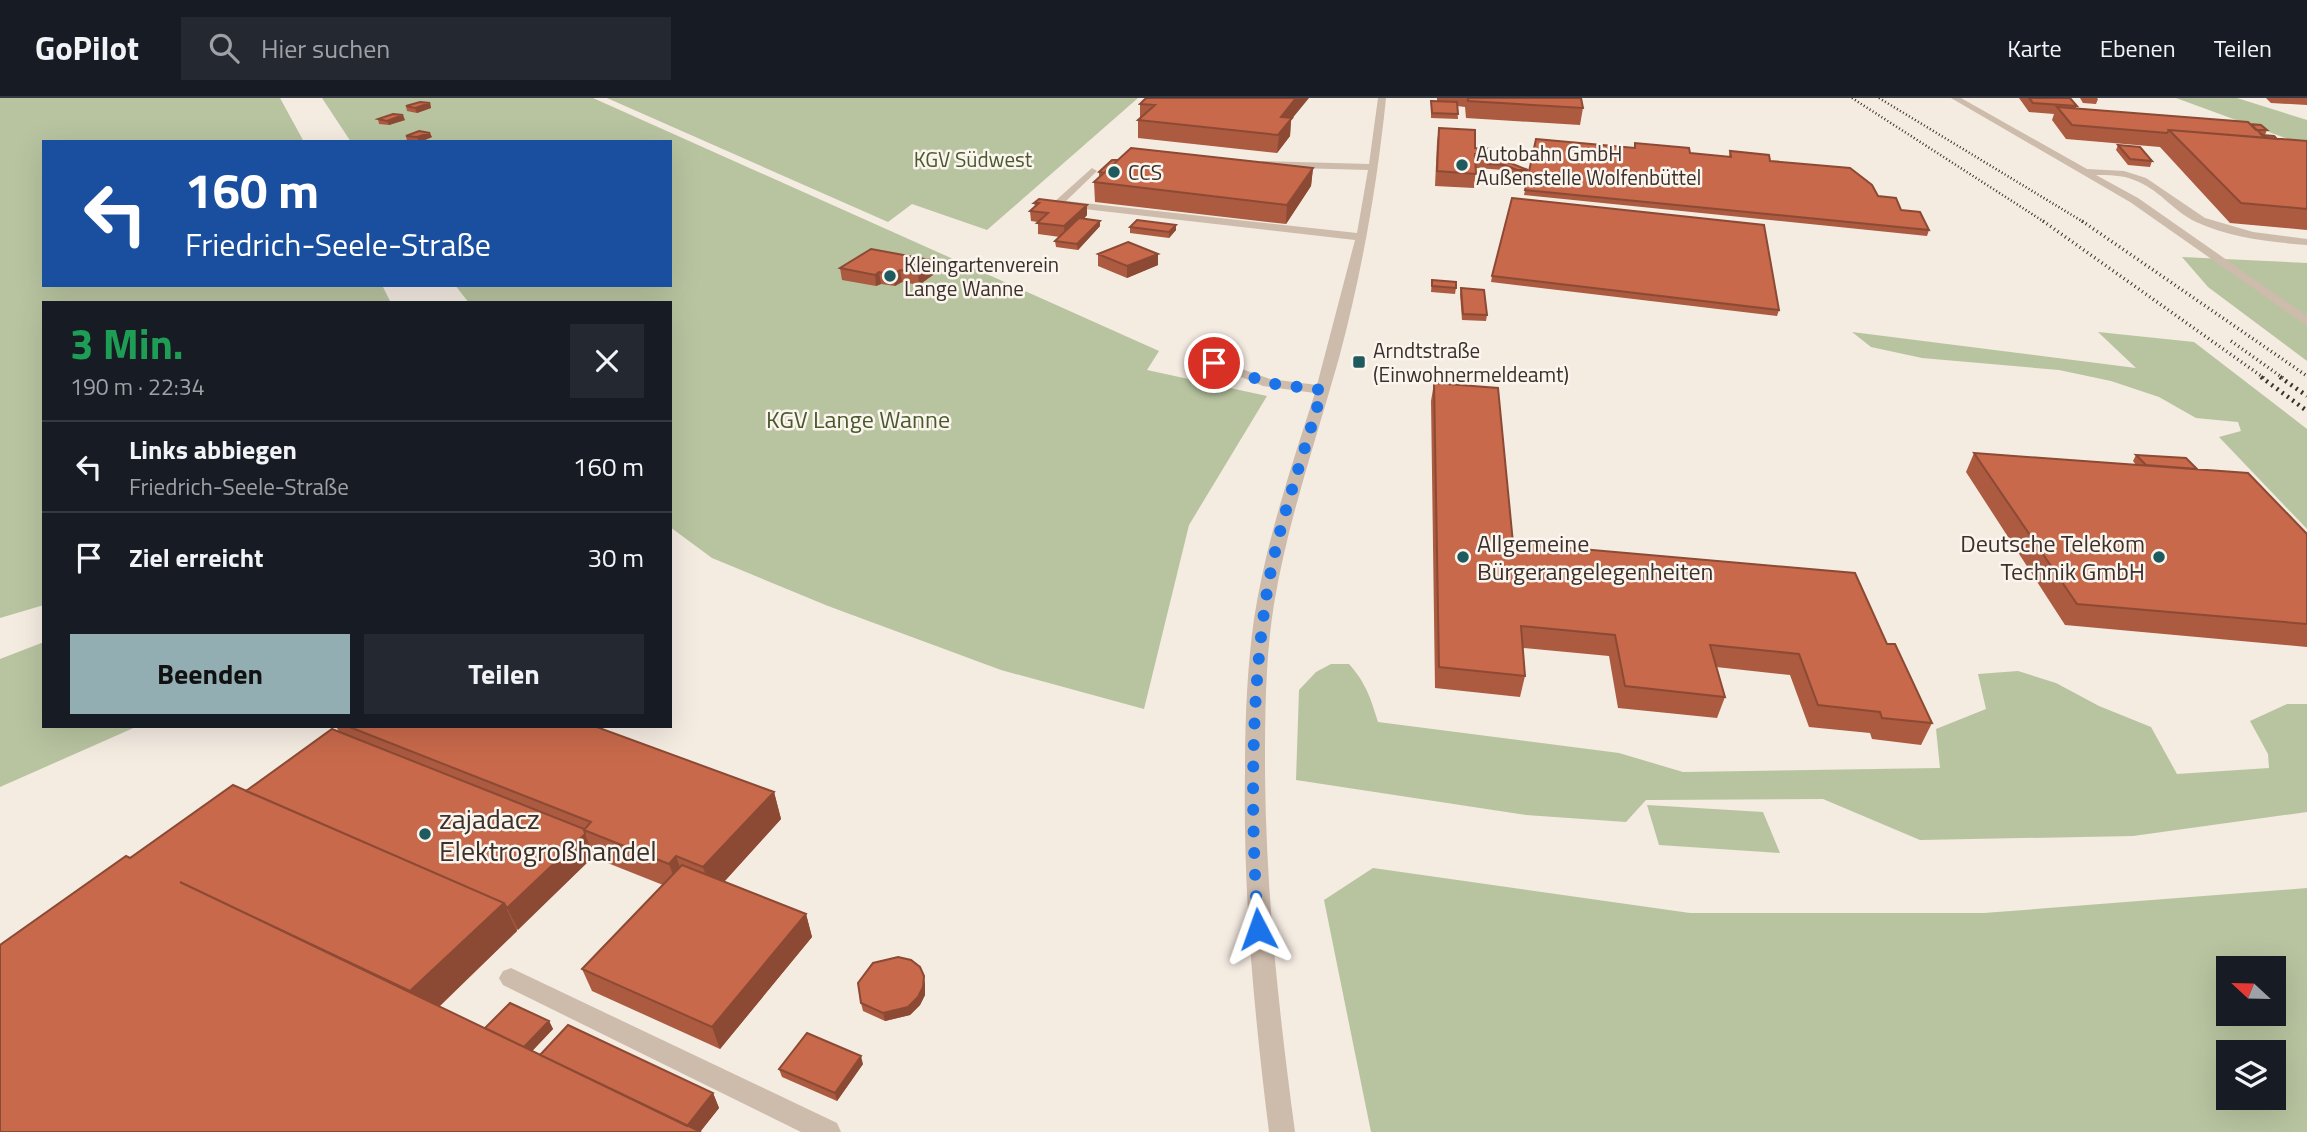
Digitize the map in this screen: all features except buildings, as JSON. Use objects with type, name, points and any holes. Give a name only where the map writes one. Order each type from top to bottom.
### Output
[{"type":"street","points":[[1282,1132],[1260,956],[1255,874],[1256,702],[1265,604],[1290,492],[1322,390],[1362,237],[1382,98]]},
{"type":"street","points":[[1955,98],[2087,171],[2162,218],[2307,322]]},
{"type":"street","points":[[1253,163],[1374,167]]},
{"type":"street","points":[[1092,171],[1058,203],[1362,237]]},
{"type":"street","points":[[2087,171],[2143,180],[2178,207],[2221,228],[2244,234],[2307,242]]},
{"type":"street","points":[[1214,363],[1268,383],[1322,390]]},
{"type":"street","points":[[510,978],[828,1132]]},
{"type":"green space","points":[[0,98],[280,98],[303,140],[42,140],[42,287],[383,287],[390,301],[42,301],[42,606],[0,618]]},
{"type":"green space","name":"KGV Lange Wanne","points":[[322,98],[593,98],[1159,351],[1147,370],[1267,396],[1189,525],[1144,709],[1001,670],[828,606],[712,558],[672,528],[672,301],[467,301],[457,287],[672,287],[672,140],[350,140]]},
{"type":"green space","name":"KGV Südwest","points":[[607,98],[1138,98],[987,230],[912,204],[888,222]]},
{"type":"green space","points":[[2176,98],[2237,98],[2307,120],[2307,146]]},
{"type":"green space","points":[[2182,257],[2307,263],[2307,361],[2208,287]]},
{"type":"green space","points":[[1852,332],[2136,368],[2098,332],[2194,342],[2307,429],[2307,529],[2219,437],[2241,431],[2238,422],[2196,418],[2159,397],[2111,381],[2059,370],[1922,358],[1871,347]]},
{"type":"green space","points":[[42,643],[42,728],[133,728],[0,787],[0,659]]},
{"type":"green space","points":[[1331,664],[1349,664],[1355,671],[1367,692],[1378,722],[1619,753],[1683,772],[1940,768],[1936,729],[1986,709],[1978,674],[2018,671],[2056,683],[2099,706],[2151,727],[2177,774],[2269,768],[2268,754],[2250,721],[2287,704],[2307,704],[2307,812],[2133,836],[1920,840],[1823,799],[1646,800],[1626,822],[1526,815],[1296,780],[1299,690],[1316,672]]},
{"type":"green space","points":[[1647,805],[1763,812],[1780,853],[1659,845]]},
{"type":"green space","points":[[1373,868],[1690,913],[1984,913],[2307,888],[2307,1132],[1371,1132],[1324,900]]},
{"type":"railway","points":[[1852,98],[2044,222]]},
{"type":"railway","points":[[1879,98],[2084,223]]},
{"type":"railway","points":[[2044,222],[2264,378]]},
{"type":"railway","points":[[2084,223],[2307,376]]},
{"type":"railway","points":[[2231,341],[2283,378]]},
{"type":"railway","points":[[2261,377],[2307,411]]},
{"type":"railway","points":[[2280,377],[2307,396]]},
{"type":"place","name":"Autobahn GmbH Außenstelle Wolfenbüttel","points":[[1462,165]]},
{"type":"place","name":"CCS","points":[[1114,172]]},
{"type":"place","name":"Kleingartenverein Lange Wanne","points":[[890,276]]},
{"type":"place","name":"Arndtstraße (Einwohnermeldeamt)","points":[[1359,362]]},
{"type":"place","name":"Allgemeine Bürgerangelegenheiten","points":[[1463,557]]},
{"type":"place","name":"Deutsche Telekom Technik GmbH","points":[[2159,557]]},
{"type":"place","name":"zajadacz Elektrogroßhandel","points":[[425,834]]},
{"type":"route","points":[[1214,363],[1268,383],[1322,390],[1290,492],[1265,604],[1256,702],[1254,854],[1258,929]]}]
